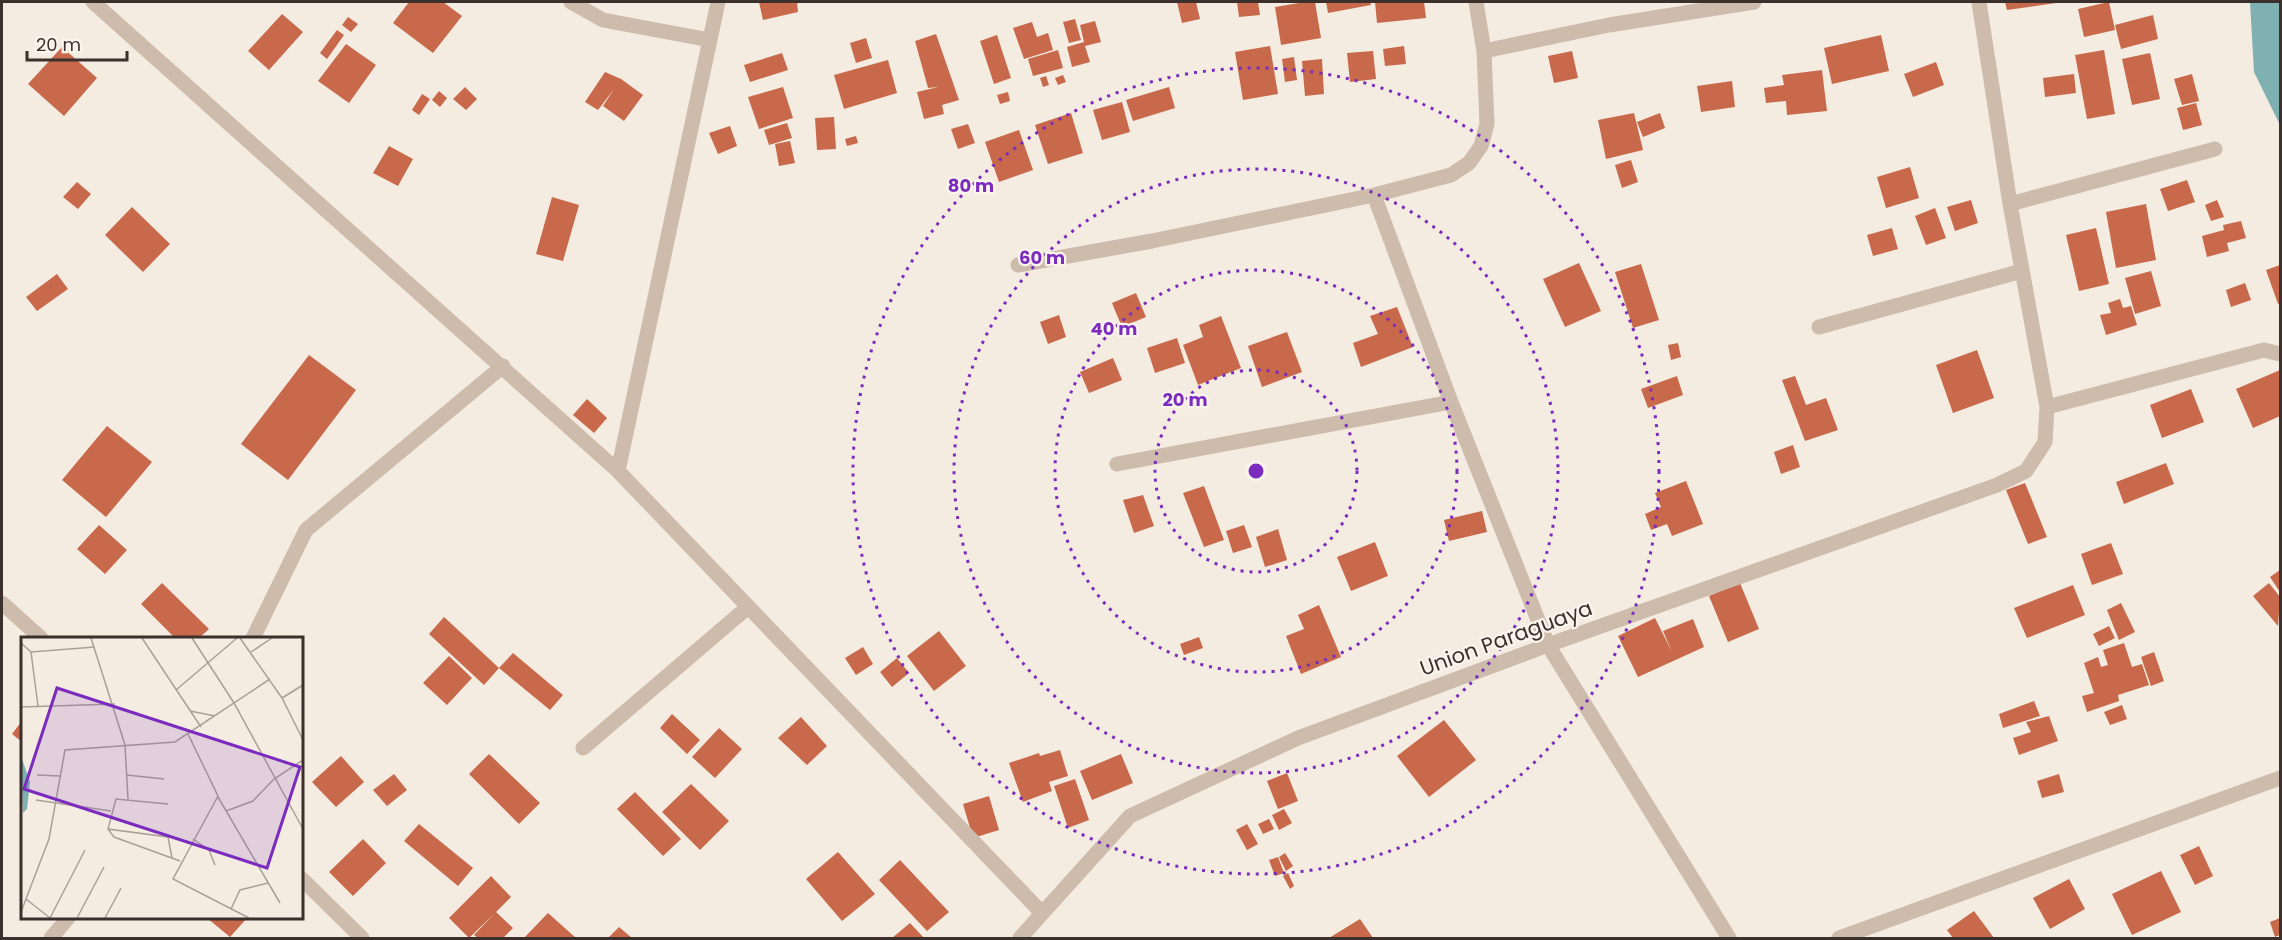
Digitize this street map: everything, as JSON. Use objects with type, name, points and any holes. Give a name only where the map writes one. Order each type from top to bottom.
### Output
[{"type":"street","points":[[93,2],[618,471],[1042,913]]},
{"type":"street","points":[[571,2],[603,20],[710,40]]},
{"type":"street","points":[[618,471],[718,2]]},
{"type":"street","points":[[1018,265],[1152,241],[1374,195],[1451,174],[1469,163],[1481,146],[1487,124],[1484,51],[1476,2]]},
{"type":"street","points":[[1484,51],[1610,25],[1754,2]]},
{"type":"street","points":[[1979,2],[2010,204],[2047,407],[2264,350],[2280,354]]},
{"type":"street","points":[[2010,204],[2215,149]]},
{"type":"street","points":[[1374,195],[1451,402],[1548,645],[1729,939]]},
{"type":"street","points":[[1819,327],[2022,271]]},
{"type":"street","points":[[254,637],[306,530],[503,366]]},
{"type":"street","points":[[1118,464],[1451,402]]},
{"type":"street","name":"Union Paraguaya","points":[[1020,939],[1130,816],[1298,738],[1548,645],[1997,485],[2025,471],[2044,442],[2047,407]]},
{"type":"street","points":[[2,603],[40,637]]},
{"type":"street","points":[[582,748],[748,607]]},
{"type":"street","points":[[1839,939],[2280,778]]},
{"type":"street","points":[[303,880],[362,939]]},
{"type":"street","points":[[51,939],[67,919]]},
{"type":"water","points":[[2250,2],[2280,2],[2280,125],[2254,72]]},
{"type":"building","points":[[409,2],[443,2],[462,16],[433,53],[393,23]]},
{"type":"building","points":[[759,2],[797,2],[798,12],[763,20]]},
{"type":"building","points":[[1177,2],[1196,2],[1200,19],[1182,23]]},
{"type":"building","points":[[1237,2],[1258,2],[1260,15],[1239,17]]},
{"type":"building","points":[[1315,2],[1321,38],[1281,45],[1275,7]]},
{"type":"building","points":[[1326,2],[1370,2],[1371,5],[1328,13]]},
{"type":"building","points":[[1375,2],[1424,2],[1426,18],[1377,23]]},
{"type":"building","points":[[2005,2],[2056,2],[2056,3],[2007,10]]},
{"type":"building","points":[[2109,2],[2115,30],[2084,37],[2078,9]]},
{"type":"building","points":[[282,14],[303,32],[269,70],[248,51]]},
{"type":"building","points":[[2153,15],[2158,39],[2121,49],[2115,25]]},
{"type":"building","points":[[348,17],[358,24],[351,32],[342,25]]},
{"type":"building","points":[[1075,19],[1081,40],[1069,43],[1063,22]]},
{"type":"building","points":[[1095,21],[1101,42],[1085,46],[1090,62],[1072,67],[1067,47],[1084,42],[1080,25]]},
{"type":"building","points":[[1032,22],[1037,37],[1048,33],[1053,50],[1024,59],[1013,28]]},
{"type":"building","points":[[337,30],[344,35],[327,59],[320,53]]},
{"type":"building","points":[[936,34],[959,100],[942,105],[944,114],[924,119],[917,92],[938,87],[928,88],[915,41]]},
{"type":"building","points":[[997,35],[1011,78],[994,84],[980,41]]},
{"type":"building","points":[[1881,35],[1889,71],[1832,84],[1824,48]]},
{"type":"building","points":[[866,38],[872,58],[856,63],[850,43]]},
{"type":"building","points":[[346,44],[376,65],[349,103],[318,81]]},
{"type":"building","points":[[1270,46],[1278,94],[1243,100],[1235,52]]},
{"type":"building","points":[[1404,46],[1406,64],[1385,66],[1383,49]]},
{"type":"building","points":[[62,47],[97,78],[64,116],[28,84]]},
{"type":"building","points":[[1058,50],[1063,68],[1033,76],[1028,59]]},
{"type":"building","points":[[2104,50],[2115,114],[2087,119],[2075,55]]},
{"type":"building","points":[[1373,51],[1376,79],[1350,82],[1347,53]]},
{"type":"building","points":[[1572,51],[1578,78],[1554,83],[1548,56]]},
{"type":"building","points":[[782,53],[788,70],[750,82],[744,65]]},
{"type":"building","points":[[2150,53],[2160,99],[2132,105],[2122,59]]},
{"type":"building","points":[[1294,57],[1297,80],[1285,82],[1282,59]]},
{"type":"building","points":[[1322,59],[1324,94],[1305,96],[1302,61]]},
{"type":"building","points":[[888,60],[897,93],[844,109],[834,75]]},
{"type":"building","points":[[1936,62],[1944,85],[1913,97],[1904,74]]},
{"type":"building","points":[[1822,70],[1827,111],[1787,115],[1786,101],[1766,103],[1764,88],[1784,85],[1782,75]]},
{"type":"building","points":[[605,72],[621,79],[643,95],[624,121],[603,106],[614,89],[598,110],[585,102]]},
{"type":"building","points":[[2074,74],[2076,93],[2045,97],[2043,78]]},
{"type":"building","points":[[2192,74],[2199,101],[2182,105],[2174,79]]},
{"type":"building","points":[[1063,75],[1066,82],[1058,85],[1055,78]]},
{"type":"building","points":[[1046,76],[1049,85],[1043,87],[1040,78]]},
{"type":"building","points":[[1732,81],[1735,107],[1701,112],[1697,86]]},
{"type":"building","points":[[465,87],[477,99],[466,110],[453,99]]},
{"type":"building","points":[[783,87],[793,118],[759,129],[748,97]]},
{"type":"building","points":[[1169,87],[1175,108],[1133,121],[1126,100]]},
{"type":"building","points":[[439,91],[447,98],[440,107],[432,100]]},
{"type":"building","points":[[1008,92],[1010,101],[1000,104],[997,95]]},
{"type":"building","points":[[422,94],[430,99],[419,115],[412,110]]},
{"type":"building","points":[[1122,102],[1130,132],[1102,140],[1093,110]]},
{"type":"building","points":[[2196,103],[2202,125],[2183,130],[2177,108]]},
{"type":"building","points":[[1071,113],[1083,153],[1048,164],[1035,125]]},
{"type":"building","points":[[1634,113],[1643,150],[1606,159],[1598,120]]},
{"type":"building","points":[[1660,113],[1665,128],[1643,137],[1637,122]]},
{"type":"building","points":[[834,117],[836,149],[817,150],[815,118]]},
{"type":"building","points":[[787,123],[792,138],[769,145],[764,130]]},
{"type":"building","points":[[968,124],[975,143],[958,149],[951,129]]},
{"type":"building","points":[[730,126],[737,146],[718,154],[709,133]]},
{"type":"building","points":[[1019,130],[1033,170],[999,182],[985,142]]},
{"type":"building","points":[[856,136],[858,143],[847,146],[845,139]]},
{"type":"building","points":[[790,141],[795,163],[779,166],[775,144]]},
{"type":"building","points":[[389,146],[413,159],[398,186],[373,173]]},
{"type":"building","points":[[1631,160],[1638,182],[1622,188],[1615,165]]},
{"type":"building","points":[[1910,167],[1919,198],[1886,208],[1877,177]]},
{"type":"building","points":[[2187,180],[2195,202],[2168,211],[2160,189]]},
{"type":"building","points":[[77,182],[91,194],[78,209],[63,197]]},
{"type":"building","points":[[552,197],[579,205],[563,261],[536,254]]},
{"type":"building","points":[[1971,200],[1978,223],[1955,231],[1947,207]]},
{"type":"building","points":[[2217,200],[2224,217],[2211,221],[2205,205]]},
{"type":"building","points":[[2146,204],[2156,260],[2116,268],[2106,212]]},
{"type":"building","points":[[132,207],[170,244],[143,272],[105,235]]},
{"type":"building","points":[[1935,208],[1946,238],[1926,245],[1915,216]]},
{"type":"building","points":[[2241,221],[2246,238],[2227,243],[2229,251],[2207,257],[2202,236],[2224,230],[2223,225]]},
{"type":"building","points":[[1892,228],[1898,249],[1873,256],[1867,235]]},
{"type":"building","points":[[2096,228],[2109,284],[2079,291],[2066,235]]},
{"type":"building","points":[[1579,263],[1601,311],[1565,327],[1543,279]]},
{"type":"building","points":[[1641,264],[1659,320],[1633,328],[1615,272]]},
{"type":"building","points":[[2280,265],[2280,303],[2278,304],[2266,270]]},
{"type":"building","points":[[2151,271],[2161,306],[2135,314],[2125,278]]},
{"type":"building","points":[[57,274],[68,289],[37,311],[26,297]]},
{"type":"building","points":[[2245,283],[2251,300],[2231,307],[2226,290]]},
{"type":"building","points":[[1136,293],[1146,317],[1122,327],[1112,303]]},
{"type":"building","points":[[2120,299],[2123,308],[2131,306],[2137,325],[2106,335],[2100,315],[2111,313],[2108,303]]},
{"type":"building","points":[[1397,307],[1413,347],[1361,367],[1353,343],[1378,334],[1370,316]]},
{"type":"building","points":[[1059,315],[1066,337],[1048,344],[1040,322]]},
{"type":"building","points":[[1221,316],[1241,368],[1198,385],[1183,345],[1203,337],[1199,325]]},
{"type":"building","points":[[1287,332],[1302,372],[1262,387],[1248,346]]},
{"type":"building","points":[[1177,338],[1185,363],[1155,373],[1147,348]]},
{"type":"building","points":[[1678,343],[1681,357],[1671,360],[1668,345]]},
{"type":"building","points":[[1977,350],[1994,398],[1953,413],[1936,365]]},
{"type":"building","points":[[309,355],[356,390],[288,480],[241,444]]},
{"type":"building","points":[[1113,358],[1122,380],[1089,393],[1080,372]]},
{"type":"building","points":[[2280,370],[2280,416],[2253,428],[2236,389]]},
{"type":"building","points":[[1677,376],[1683,395],[1648,408],[1641,389]]},
{"type":"building","points":[[1795,376],[1806,405],[1826,398],[1838,430],[1805,441],[1782,380]]},
{"type":"building","points":[[2191,389],[2204,422],[2162,438],[2150,405]]},
{"type":"building","points":[[587,399],[607,418],[594,433],[573,415]]},
{"type":"building","points":[[107,426],[152,462],[106,517],[62,480]]},
{"type":"building","points":[[1793,445],[1800,467],[1781,474],[1774,452]]},
{"type":"building","points":[[2166,463],[2174,484],[2124,504],[2116,482]]},
{"type":"building","points":[[1686,481],[1703,524],[1672,536],[1667,524],[1651,530],[1645,514],[1661,507],[1655,493]]},
{"type":"building","points":[[2025,483],[2047,537],[2028,544],[2006,490]]},
{"type":"building","points":[[1204,486],[1224,540],[1204,547],[1183,493]]},
{"type":"building","points":[[1143,495],[1154,526],[1134,533],[1123,500]]},
{"type":"building","points":[[1482,511],[1487,532],[1449,541],[1444,520]]},
{"type":"building","points":[[99,525],[127,550],[105,574],[77,549]]},
{"type":"building","points":[[1244,525],[1252,547],[1233,553],[1226,531]]},
{"type":"building","points":[[1278,529],[1287,560],[1265,567],[1256,537]]},
{"type":"building","points":[[1375,542],[1388,576],[1351,591],[1337,557]]},
{"type":"building","points":[[2111,543],[2123,574],[2092,585],[2081,554]]},
{"type":"building","points":[[2280,570],[2280,592],[2270,577]]},
{"type":"building","points":[[162,583],[209,629],[200,637],[174,637],[141,604]]},
{"type":"building","points":[[1740,583],[1759,629],[1728,642],[1709,596]]},
{"type":"building","points":[[2269,583],[2280,597],[2278,626],[2253,596]]},
{"type":"building","points":[[2073,585],[2085,615],[2027,638],[2014,608]]},
{"type":"building","points":[[2121,603],[2135,632],[2119,640],[2107,610]]},
{"type":"building","points":[[1319,605],[1341,657],[1301,674],[1286,636],[1304,629],[1298,615]]},
{"type":"building","points":[[444,617],[499,668],[484,685],[429,634]]},
{"type":"building","points":[[1655,618],[1672,652],[1663,631],[1693,619],[1704,647],[1638,677],[1618,636]]},
{"type":"building","points":[[2109,626],[2115,638],[2099,646],[2093,634]]},
{"type":"building","points":[[939,631],[966,666],[934,691],[907,656]]},
{"type":"building","points":[[1199,637],[1203,648],[1184,655],[1180,644]]},
{"type":"building","points":[[2124,643],[2132,667],[2142,664],[2149,685],[2118,695],[2119,701],[2087,712],[2082,696],[2094,693],[2084,663],[2098,657],[2101,667],[2108,665],[2103,650]]},
{"type":"building","points":[[863,647],[873,664],[856,675],[845,658]]},
{"type":"building","points":[[2154,652],[2164,681],[2151,686],[2141,657]]},
{"type":"building","points":[[513,653],[563,695],[550,710],[499,668]]},
{"type":"building","points":[[449,656],[472,678],[447,705],[423,683]]},
{"type":"building","points":[[897,658],[909,673],[892,687],[880,672]]},
{"type":"building","points":[[2034,701],[2040,716],[2003,728],[1999,714]]},
{"type":"building","points":[[2122,705],[2127,719],[2110,725],[2104,712]]},
{"type":"building","points":[[672,714],[700,740],[687,754],[660,728]]},
{"type":"building","points":[[2049,716],[2058,741],[2019,755],[2013,738],[2031,732],[2026,722]]},
{"type":"building","points":[[801,717],[827,746],[807,765],[778,738]]},
{"type":"building","points":[[1444,720],[1476,760],[1429,797],[1397,756]]},
{"type":"building","points":[[21,722],[21,741],[12,734]]},
{"type":"building","points":[[719,728],[742,749],[715,778],[692,757]]},
{"type":"building","points":[[1060,750],[1068,776],[1049,782],[1052,791],[1023,802],[1009,763],[1039,753],[1040,756]]},
{"type":"building","points":[[489,754],[540,803],[519,824],[469,774]]},
{"type":"building","points":[[1121,754],[1133,783],[1092,800],[1080,771]]},
{"type":"building","points":[[341,756],[364,782],[336,807],[312,782]]},
{"type":"building","points":[[1287,773],[1298,801],[1278,809],[1267,781]]},
{"type":"building","points":[[394,774],[407,790],[387,806],[373,790]]},
{"type":"building","points":[[2059,774],[2064,792],[2042,798],[2037,781]]},
{"type":"building","points":[[1075,779],[1089,820],[1068,828],[1054,786]]},
{"type":"building","points":[[691,784],[729,821],[700,850],[662,812]]},
{"type":"building","points":[[635,792],[681,839],[663,856],[617,809]]},
{"type":"building","points":[[989,796],[999,830],[973,838],[963,804]]},
{"type":"building","points":[[1284,809],[1292,823],[1279,830],[1272,815]]},
{"type":"building","points":[[1269,819],[1274,829],[1263,834],[1258,824]]},
{"type":"building","points":[[419,824],[473,868],[458,886],[404,841]]},
{"type":"building","points":[[1247,824],[1258,844],[1247,850],[1236,830]]},
{"type":"building","points":[[363,839],[386,863],[353,896],[329,872]]},
{"type":"building","points":[[2199,846],[2213,876],[2195,885],[2180,855]]},
{"type":"building","points":[[838,852],[875,894],[842,921],[806,879]]},
{"type":"building","points":[[1285,853],[1293,866],[1286,871],[1279,857]]},
{"type":"building","points":[[1278,857],[1284,873],[1275,876],[1269,860]]},
{"type":"building","points":[[900,860],[949,912],[927,931],[879,880]]},
{"type":"building","points":[[2161,871],[2181,912],[2132,935],[2112,894]]},
{"type":"building","points":[[1288,873],[1294,886],[1290,889],[1283,876]]},
{"type":"building","points":[[491,876],[511,897],[496,912],[513,928],[503,938],[478,938],[474,935],[494,914],[469,938],[449,918]]},
{"type":"building","points":[[2069,879],[2085,909],[2050,929],[2033,898]]},
{"type":"building","points":[[1974,911],[1994,938],[1953,938],[1947,930]]},
{"type":"building","points":[[548,913],[576,938],[524,938]]},
{"type":"building","points":[[2280,918],[2280,935],[2275,937],[2270,922]]},
{"type":"building","points":[[208,919],[246,919],[230,937]]},
{"type":"building","points":[[1360,919],[1373,938],[1329,938]]},
{"type":"building","points":[[910,923],[924,938],[892,938]]},
{"type":"building","points":[[619,927],[632,938],[608,938]]}]
